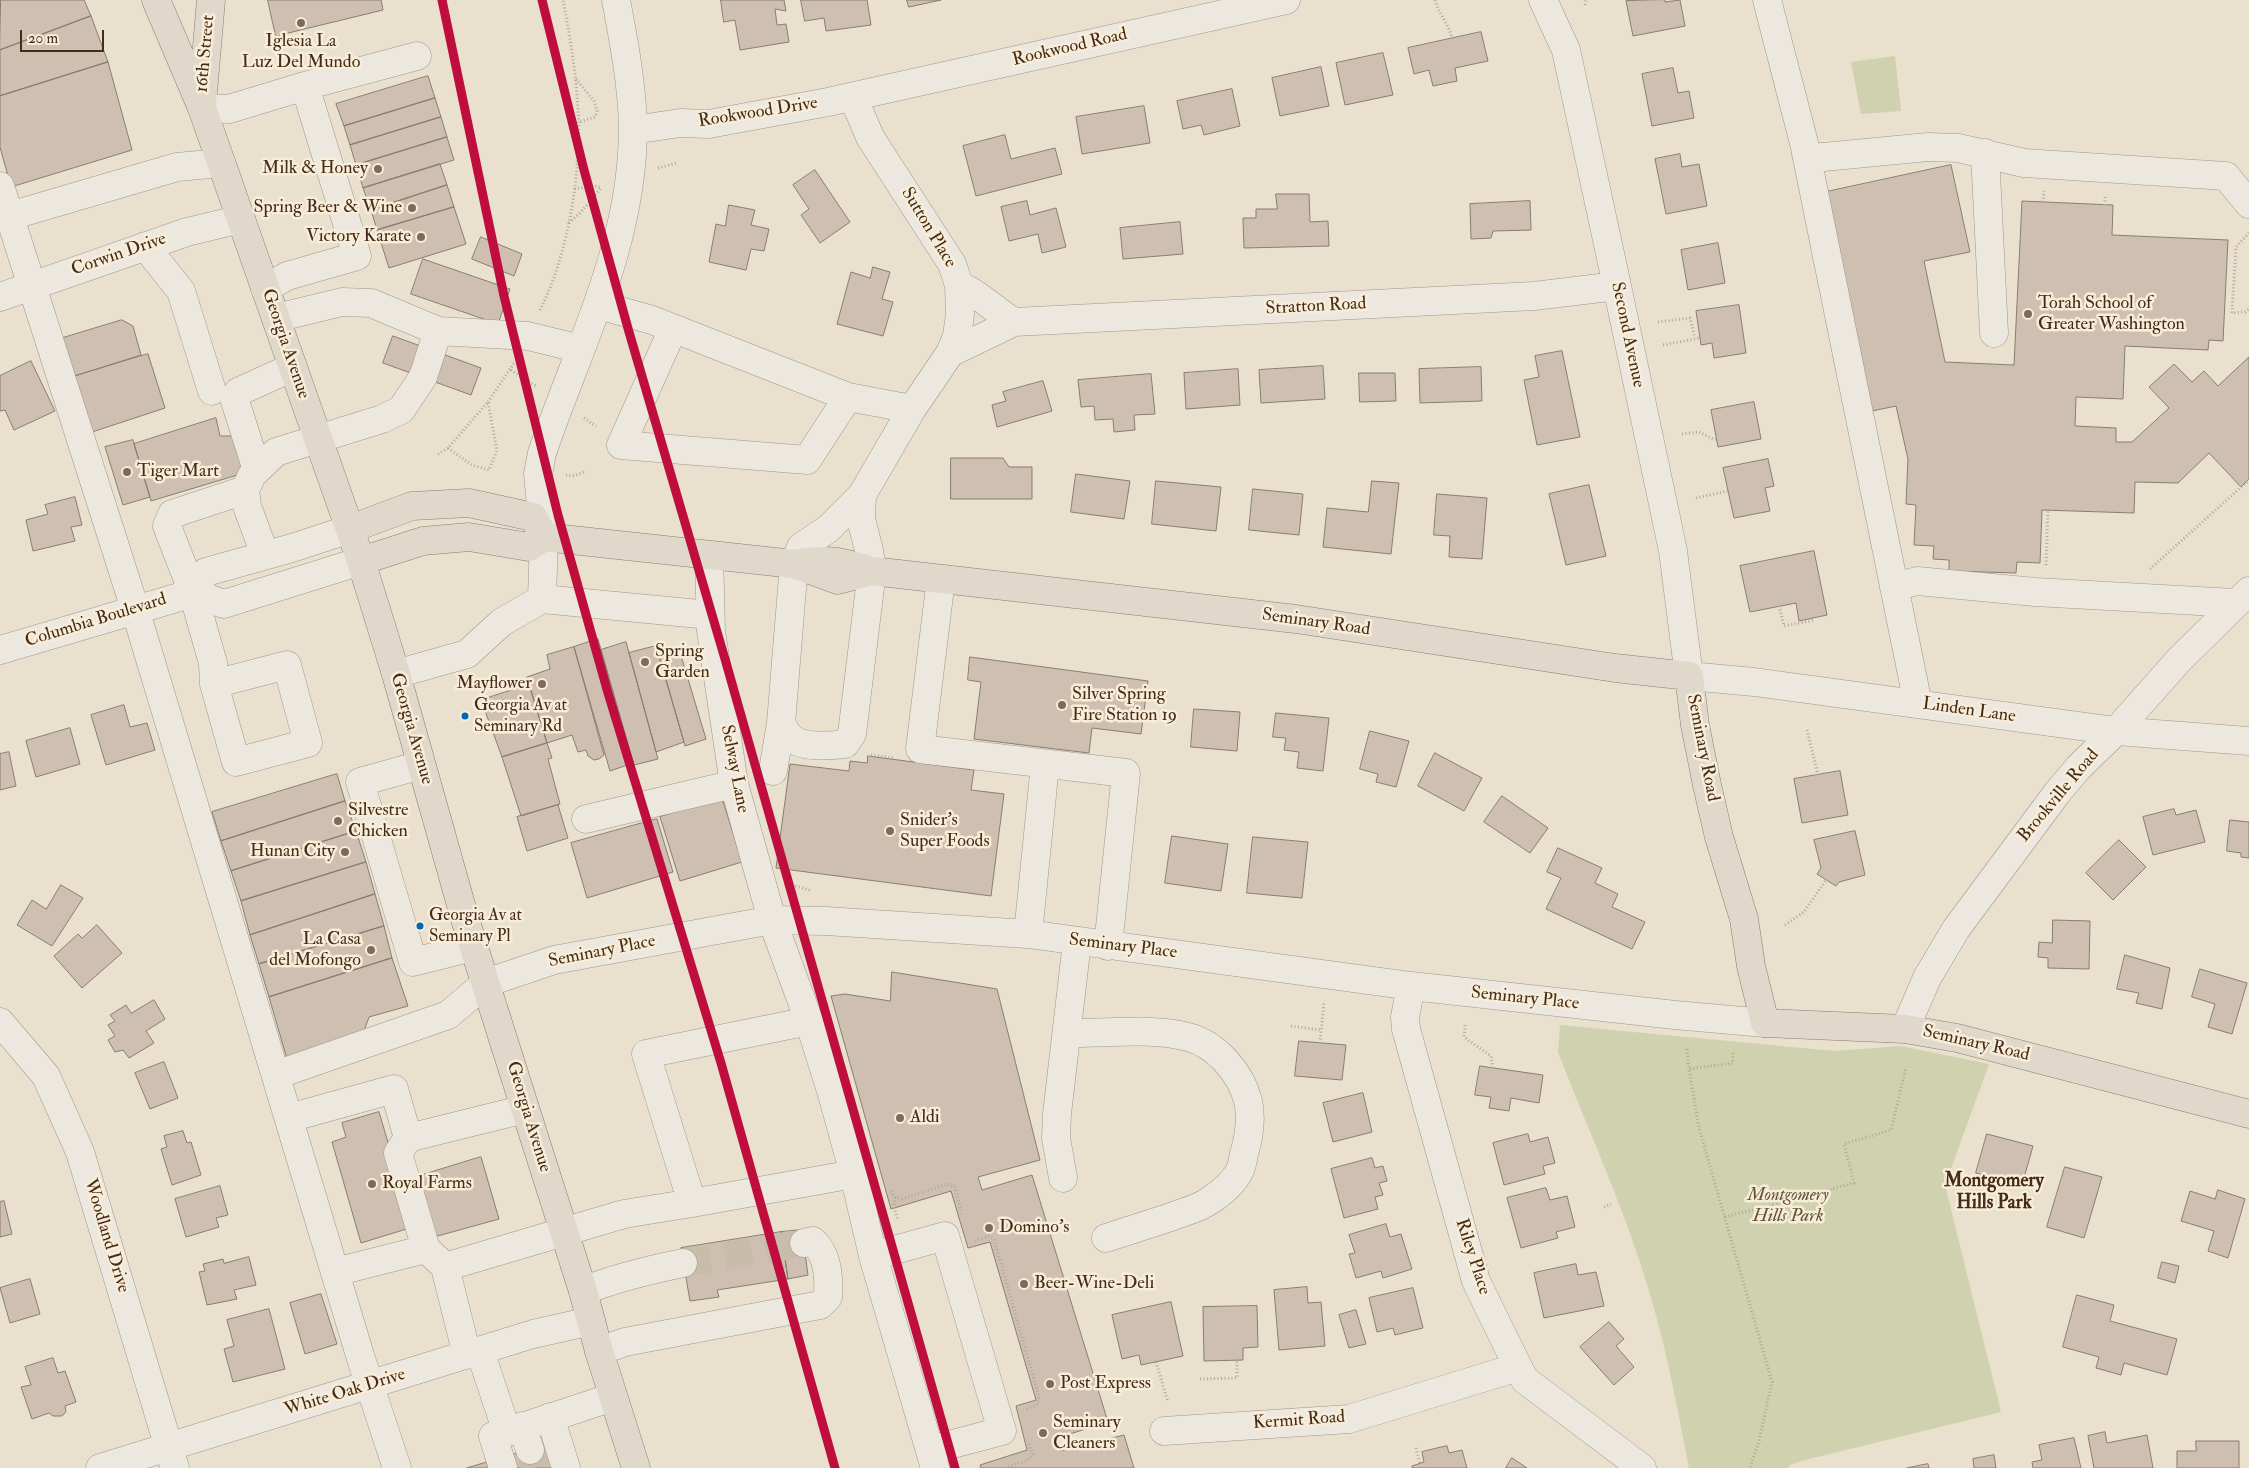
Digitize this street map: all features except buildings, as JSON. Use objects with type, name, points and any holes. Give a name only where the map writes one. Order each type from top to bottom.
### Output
[{"type":"main road","name":"Georgia Avenue","points":[[156,0],[202,108],[361,561],[396,674],[473,947],[583,1291],[599,1351],[636,1468]]},
{"type":"main road","name":"16th Street","points":[[202,108],[211,0]]},
{"type":"main road","points":[[350,529],[412,506],[469,502],[533,517],[544,537]]},
{"type":"main road","name":"Seminary Road","points":[[361,561],[423,541],[469,538],[529,547],[544,537],[794,564],[838,580],[872,571],[1296,619],[1615,668],[1689,676],[1695,725],[1707,785],[1719,836],[1744,919],[1751,966],[1764,1023],[1906,1029],[1957,1038],[2249,1114]]},
{"type":"street","points":[[542,599],[544,537],[538,474],[542,453],[599,305],[621,231],[630,179],[633,130],[632,106],[616,0]]},
{"type":"street","name":"Rookwood Road","points":[[853,97],[1286,0]]},
{"type":"street","name":"Second Avenue","points":[[1543,0],[1566,50],[1617,286],[1673,551],[1689,676]]},
{"type":"street","points":[[1766,0],[1808,161],[1918,704]]},
{"type":"street","points":[[202,108],[229,109],[305,86],[417,56]]},
{"type":"street","points":[[266,289],[287,276],[357,256],[305,86]]},
{"type":"street","name":"Rookwood Drive","points":[[633,130],[680,124],[709,124],[853,97]]},
{"type":"street","name":"Sutton Place","points":[[794,564],[801,547],[828,529],[862,495],[912,410],[950,353],[957,336],[960,314],[959,285],[942,247],[870,137],[853,97]]},
{"type":"street","points":[[1808,161],[1814,158],[1928,147],[1958,148],[2024,163],[2226,176],[2249,204]]},
{"type":"street","points":[[1985,153],[1994,333]]},
{"type":"street","points":[[10,216],[178,167],[221,163]]},
{"type":"street","points":[[0,186],[135,609],[335,1272],[397,1468]]},
{"type":"street","name":"Corwin Drive","points":[[0,297],[187,232],[241,219]]},
{"type":"street","points":[[145,246],[181,291],[212,391]]},
{"type":"street","points":[[959,285],[972,291],[1000,314],[1014,322]]},
{"type":"street","name":"Stratton Road","points":[[950,353],[1014,322],[1534,296],[1617,286]]},
{"type":"street","points":[[276,318],[342,302],[371,303],[438,332],[528,336],[581,349]]},
{"type":"street","points":[[599,305],[652,320],[848,397],[912,410]]},
{"type":"street","points":[[673,329],[621,445],[806,460],[848,397]]},
{"type":"street","points":[[214,684],[213,663],[193,593],[167,526],[172,514],[251,480],[276,452],[382,419],[401,410],[423,377],[438,332]]},
{"type":"street","points":[[265,556],[247,506],[251,480],[235,401],[238,392],[293,367]]},
{"type":"street","name":"Sutton Place","points":[[781,723],[790,738],[802,743],[831,746],[845,744],[852,734],[872,571],[861,519],[862,495]]},
{"type":"street","points":[[193,593],[206,572],[265,556],[350,529]]},
{"type":"street","name":"Selway Lane","points":[[709,555],[711,631],[734,784],[772,920],[809,1021],[854,1174],[873,1256],[932,1459]]},
{"type":"street","points":[[193,593],[224,604],[361,561]]},
{"type":"street","points":[[773,771],[781,723],[794,564]]},
{"type":"street","points":[[941,579],[920,749],[1126,773],[1108,946]]},
{"type":"street","points":[[1894,587],[1917,581],[2035,592],[2242,597]]},
{"type":"street","name":"Columbia Boulevard","points":[[0,650],[193,593]]},
{"type":"street","name":"Brookville Road","points":[[1906,1029],[1927,978],[1956,929],[2072,774],[2116,731],[2179,660],[2242,597]]},
{"type":"street","points":[[396,674],[467,654],[502,622],[542,599],[710,615]]},
{"type":"street","name":"Linden Lane","points":[[1689,676],[1754,682],[2116,731],[2249,741]]},
{"type":"street","points":[[421,765],[360,782],[413,962],[473,947]]},
{"type":"street","points":[[1028,934],[1044,775]]},
{"type":"street","points":[[586,820],[734,784]]},
{"type":"street","name":"Seminary Place","points":[[486,983],[554,960],[772,920],[826,921],[1028,934],[1411,986],[1764,1023]]},
{"type":"street","points":[[1063,1178],[1056,1138],[1057,1114],[1077,942]]},
{"type":"street","points":[[276,1075],[448,1015],[486,983]]},
{"type":"street","name":"Riley Place","points":[[1411,986],[1405,1017],[1406,1029],[1476,1281],[1525,1380],[1642,1468]]},
{"type":"street","points":[[692,1203],[646,1054],[809,1021]]},
{"type":"street","name":"Woodland Drive","points":[[0,1022],[46,1076],[80,1152],[172,1458]]},
{"type":"street","points":[[1067,1032],[1103,1034],[1153,1031],[1189,1037],[1210,1047],[1226,1061],[1239,1078],[1248,1101],[1250,1123],[1247,1144],[1240,1171],[1228,1185],[1209,1202],[1106,1238]]},
{"type":"street","points":[[289,1118],[394,1089],[408,1138]]},
{"type":"street","points":[[520,1436],[474,1353],[436,1258],[398,1153],[408,1138],[525,1109]]},
{"type":"street","points":[[335,1272],[436,1258],[564,1233],[633,1211],[692,1203],[854,1174]]},
{"type":"street","points":[[873,1256],[945,1236],[1002,1430],[932,1459]]},
{"type":"street","points":[[599,1351],[625,1342],[820,1306],[828,1297],[829,1282],[825,1263],[821,1250],[813,1241],[804,1243]]},
{"type":"street","points":[[583,1291],[629,1276],[683,1263]]},
{"type":"street","name":"White Oak Drive","points":[[100,1468],[172,1458],[371,1386],[533,1334],[591,1321]]},
{"type":"street","name":"Kermit Road","points":[[1164,1431],[1349,1419],[1518,1366]]},
{"type":"street","points":[[503,1468],[493,1436],[520,1436],[550,1417],[613,1397]]},
{"type":"street","points":[[550,1417],[566,1468]]},
{"type":"path","points":[[438,454],[448,448],[488,402],[511,370],[554,279],[568,223],[579,122],[576,79],[563,0]]},
{"type":"path","points":[[1435,0],[1441,17],[1448,24],[1452,39]]},
{"type":"path","points":[[1585,5],[1586,0]]},
{"type":"path","points":[[576,79],[594,101],[598,111],[595,116],[579,122]]},
{"type":"path","points":[[568,223],[581,212],[601,188],[595,186],[573,189]]},
{"type":"path","points":[[2249,233],[2236,247],[2232,313],[2246,312],[2249,309]]},
{"type":"path","points":[[1658,322],[1690,318],[1695,338]]},
{"type":"path","points":[[1663,345],[1700,338]]},
{"type":"path","points":[[511,370],[537,388]]},
{"type":"path","points":[[448,448],[472,465],[490,470],[497,450],[488,402]]},
{"type":"path","points":[[1682,434],[1699,432],[1712,439],[1717,439]]},
{"type":"path","points":[[563,475],[574,476],[586,471]]},
{"type":"path","points":[[2144,575],[2249,480]]},
{"type":"path","points":[[1696,498],[1728,491]]},
{"type":"path","points":[[2046,567],[2048,510]]},
{"type":"path","points":[[1780,606],[1784,626],[1815,620]]},
{"type":"path","points":[[1807,730],[1818,775]]},
{"type":"path","points":[[1785,925],[1804,912],[1826,880]]},
{"type":"path","points":[[1320,1043],[1324,1003]]},
{"type":"path","points":[[1465,1025],[1464,1037],[1491,1056],[1493,1068]]},
{"type":"path","points":[[1291,1026],[1321,1030]]},
{"type":"path","points":[[1687,1049],[1699,1128],[1772,1382],[1760,1441],[1750,1468]]},
{"type":"path","points":[[1689,1069],[1732,1063],[1733,1053]]},
{"type":"path","points":[[1725,1217],[1854,1183],[1844,1144],[1891,1130],[1906,1068]]},
{"type":"path","points":[[894,1208],[895,1197]]},
{"type":"path","points":[[1604,1207],[1611,1204]]},
{"type":"path","points":[[1200,1379],[1237,1378],[1237,1360]]},
{"type":"path","points":[[1156,1362],[1168,1402]]},
{"type":"path","points":[[1416,1448],[1420,1463]]},
{"type":"green space","points":[[1895,56],[1901,111],[1861,114],[1851,62]]},
{"type":"green space","name":"Montgomery Hills Park","points":[[1560,1025],[1834,1051],[1901,1046],[1989,1064],[1945,1185],[2001,1412],[1805,1460],[1790,1465],[1788,1468],[1689,1468],[1668,1363],[1652,1301],[1632,1238],[1558,1052]]},
{"type":"tunnel","points":[[683,1263],[804,1243]]},
{"type":"tunnel","points":[[530,1450],[535,1468]]},
{"type":"transit line","points":[[442,0],[504,296],[558,515],[608,693],[721,1063],[835,1468]]},
{"type":"transit line","points":[[542,0],[584,170],[629,332],[725,659],[955,1468]]},
{"type":"place","name":"Iglesia La Luz Del Mundo","points":[[301,23]]},
{"type":"place","name":"Milk & Honey","points":[[378,169]]},
{"type":"place","name":"Spring Beer & Wine","points":[[412,208]]},
{"type":"place","name":"Victory Karate","points":[[421,237]]},
{"type":"place","name":"Torah School of Greater Washington","points":[[2028,314]]},
{"type":"place","name":"Tiger Mart","points":[[127,472]]},
{"type":"place","name":"Spring Garden","points":[[645,662]]},
{"type":"place","name":"Mayflower","points":[[542,684]]},
{"type":"place","name":"Silver Spring Fire Station 19","points":[[1062,705]]},
{"type":"place","name":"Georgia Av at Seminary Rd","points":[[465,716]]},
{"type":"place","name":"Silvestre Chicken","points":[[338,821]]},
{"type":"place","name":"Snider's Super Foods","points":[[890,831]]},
{"type":"place","name":"Hunan City","points":[[345,852]]},
{"type":"place","name":"Georgia Av at Seminary Pl","points":[[420,926]]},
{"type":"place","name":"La Casa del Mofongo","points":[[371,950]]},
{"type":"place","name":"Aldi","points":[[900,1118]]},
{"type":"place","name":"Royal Farms","points":[[372,1184]]},
{"type":"place","name":"Domino's","points":[[989,1228]]},
{"type":"place","name":"Beer-Wine-Deli","points":[[1024,1284]]},
{"type":"place","name":"Post Express","points":[[1050,1384]]},
{"type":"place","name":"Seminary Cleaners","points":[[1043,1433]]},
{"type":"district","name":"Montgomery Hills Park","points":[[1994,1193]]}]
